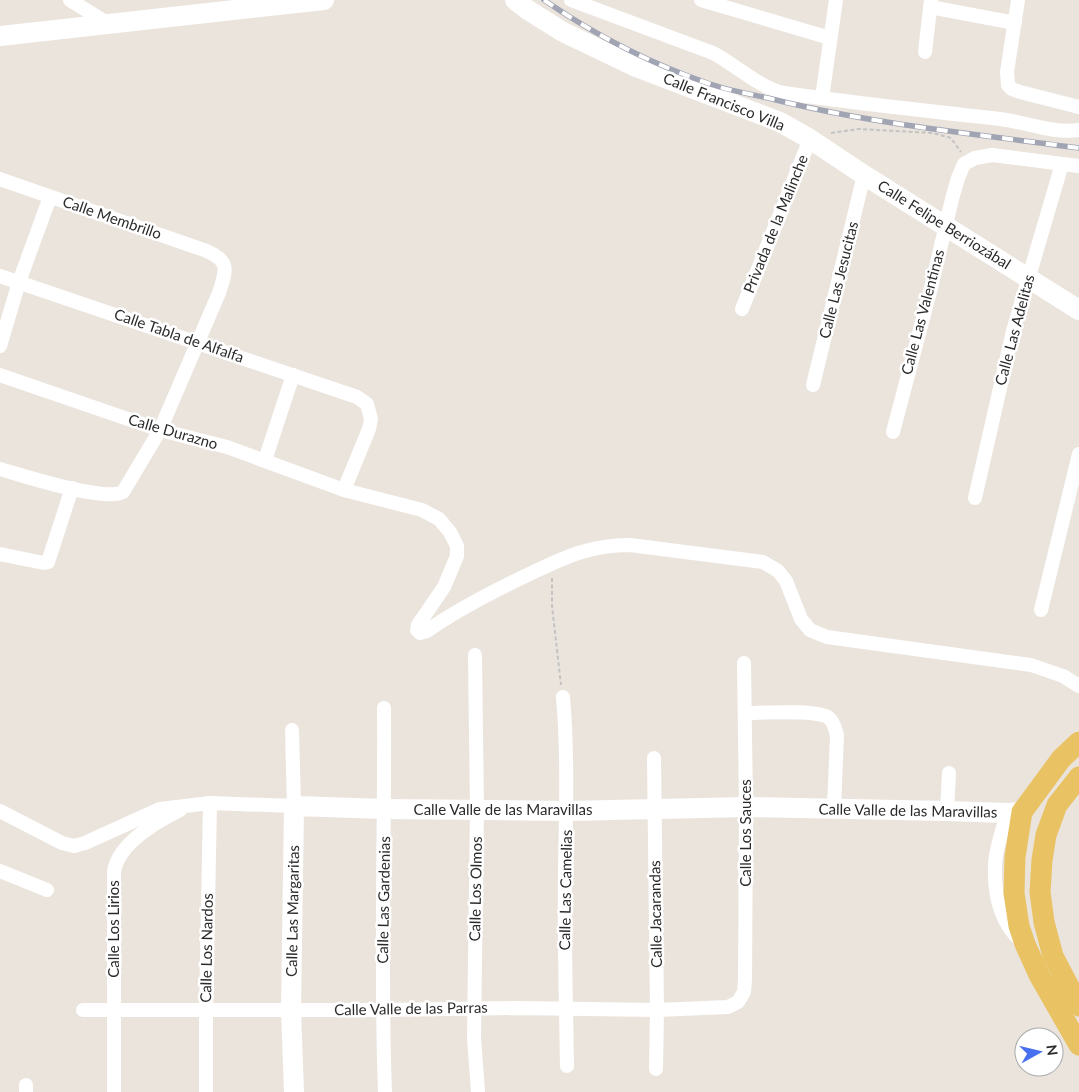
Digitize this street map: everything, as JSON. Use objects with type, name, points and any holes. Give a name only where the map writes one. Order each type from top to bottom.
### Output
[{"type":"main road","points":[[1079,742],[1061,759],[1015,813],[1014,893],[1019,926],[1025,944],[1039,975],[1079,1045]]},
{"type":"main road","points":[[1015,813],[1049,799],[1079,763]]},
{"type":"main road","points":[[1053,956],[1044,922],[1040,892],[1042,860],[1046,835],[1057,805],[1079,776]]},
{"type":"main road","points":[[1015,813],[1028,826],[1030,880],[1033,919],[1036,931],[1053,956],[1079,1006]]},
{"type":"street","points":[[70,0],[107,23]]},
{"type":"street","points":[[0,36],[324,0]]},
{"type":"street","name":"Calle Francisco Villa","points":[[515,0],[563,32],[636,67],[780,122],[810,139]]},
{"type":"street","name":"Calle Francisco Villa","points":[[571,0],[712,53],[727,60],[773,91],[924,112],[1001,120],[1053,130],[1070,132],[1079,130]]},
{"type":"street","points":[[701,0],[735,5],[830,38]]},
{"type":"street","points":[[822,98],[836,0]]},
{"type":"street","points":[[1018,0],[1007,72],[1008,85],[1020,92],[1079,106]]},
{"type":"street","points":[[925,52],[930,3],[1015,23]]},
{"type":"street","name":"Calle Felipe Berriozábal","points":[[810,139],[1079,310]]},
{"type":"street","name":"Privada de la Malinche","points":[[742,308],[810,139]]},
{"type":"street","points":[[964,164],[975,158],[992,155],[1079,166]]},
{"type":"street","name":"Calle Las Valentinas","points":[[893,432],[931,288],[945,226],[958,178],[964,164]]},
{"type":"street","name":"Calle Las Adelitas","points":[[975,498],[1013,332],[1062,164]]},
{"type":"street","name":"Calle Las Jesucitas","points":[[813,385],[864,175]]},
{"type":"street","name":"Calle Membrillo","points":[[0,179],[216,254],[223,260],[225,277],[198,342]]},
{"type":"street","points":[[0,346],[19,282],[50,197]]},
{"type":"street","name":"Calle Tabla de Alfalfa","points":[[0,276],[357,397],[367,404],[371,419],[363,446],[344,490]]},
{"type":"street","points":[[0,469],[98,494],[115,495],[123,492],[160,430],[198,342]]},
{"type":"street","name":"Calle Durazno","points":[[0,375],[160,430],[227,447],[344,490],[422,510],[439,519],[450,532],[457,546],[457,556],[444,587],[418,625],[417,630],[420,632],[428,632],[489,593],[550,564]]},
{"type":"street","points":[[265,460],[293,375]]},
{"type":"street","points":[[1041,610],[1079,454]]},
{"type":"street","points":[[0,554],[44,563],[48,562],[72,488]]},
{"type":"street","points":[[550,564],[591,548],[608,545],[639,546],[763,562],[778,571],[786,581],[801,619],[810,630],[827,637],[1031,665],[1063,676],[1079,686]]},
{"type":"street","name":"Calle Los Olmos","points":[[475,656],[477,810],[474,1037],[478,1092]]},
{"type":"street","name":"Calle Los Sauces","points":[[738,1002],[744,992],[745,980],[746,807],[744,663]]},
{"type":"street","name":"Calle Las Camelias","points":[[563,697],[566,730],[567,811],[565,882],[567,1066]]},
{"type":"street","name":"Calle Las Gardenias","points":[[384,708],[385,809],[382,1010],[384,1092]]},
{"type":"street","points":[[745,713],[809,713],[828,717],[834,724],[837,735],[834,809]]},
{"type":"street","name":"Calle Las Margaritas","points":[[292,730],[294,806],[292,1010],[294,1092]]},
{"type":"street","name":"Calle Jacarandas","points":[[654,758],[656,1069]]},
{"type":"street","points":[[947,811],[949,773]]},
{"type":"street","name":"Calle Valle de las Maravillas","points":[[0,812],[62,843],[74,846],[85,843],[154,810],[210,803],[385,809],[567,811],[746,807],[1015,813]]},
{"type":"street","name":"Calle Los Nardos","points":[[206,1092],[210,803]]},
{"type":"street","name":"Calle Los Lirios","points":[[114,1092],[114,871],[116,862],[120,854],[150,827],[190,804]]},
{"type":"street","points":[[0,871],[47,890]]},
{"type":"street","name":"Calle Valle de las Parras","points":[[83,1010],[206,1011],[474,1008],[657,1010],[728,1007],[738,1002]]},
{"type":"path","points":[[810,139],[831,133],[859,129],[933,133],[951,138],[962,154],[964,164]]},
{"type":"path","points":[[550,564],[552,606],[563,697]]},
{"type":"railway","points":[[544,0],[624,48],[688,76],[724,88],[806,107],[884,122],[1079,148]]}]
